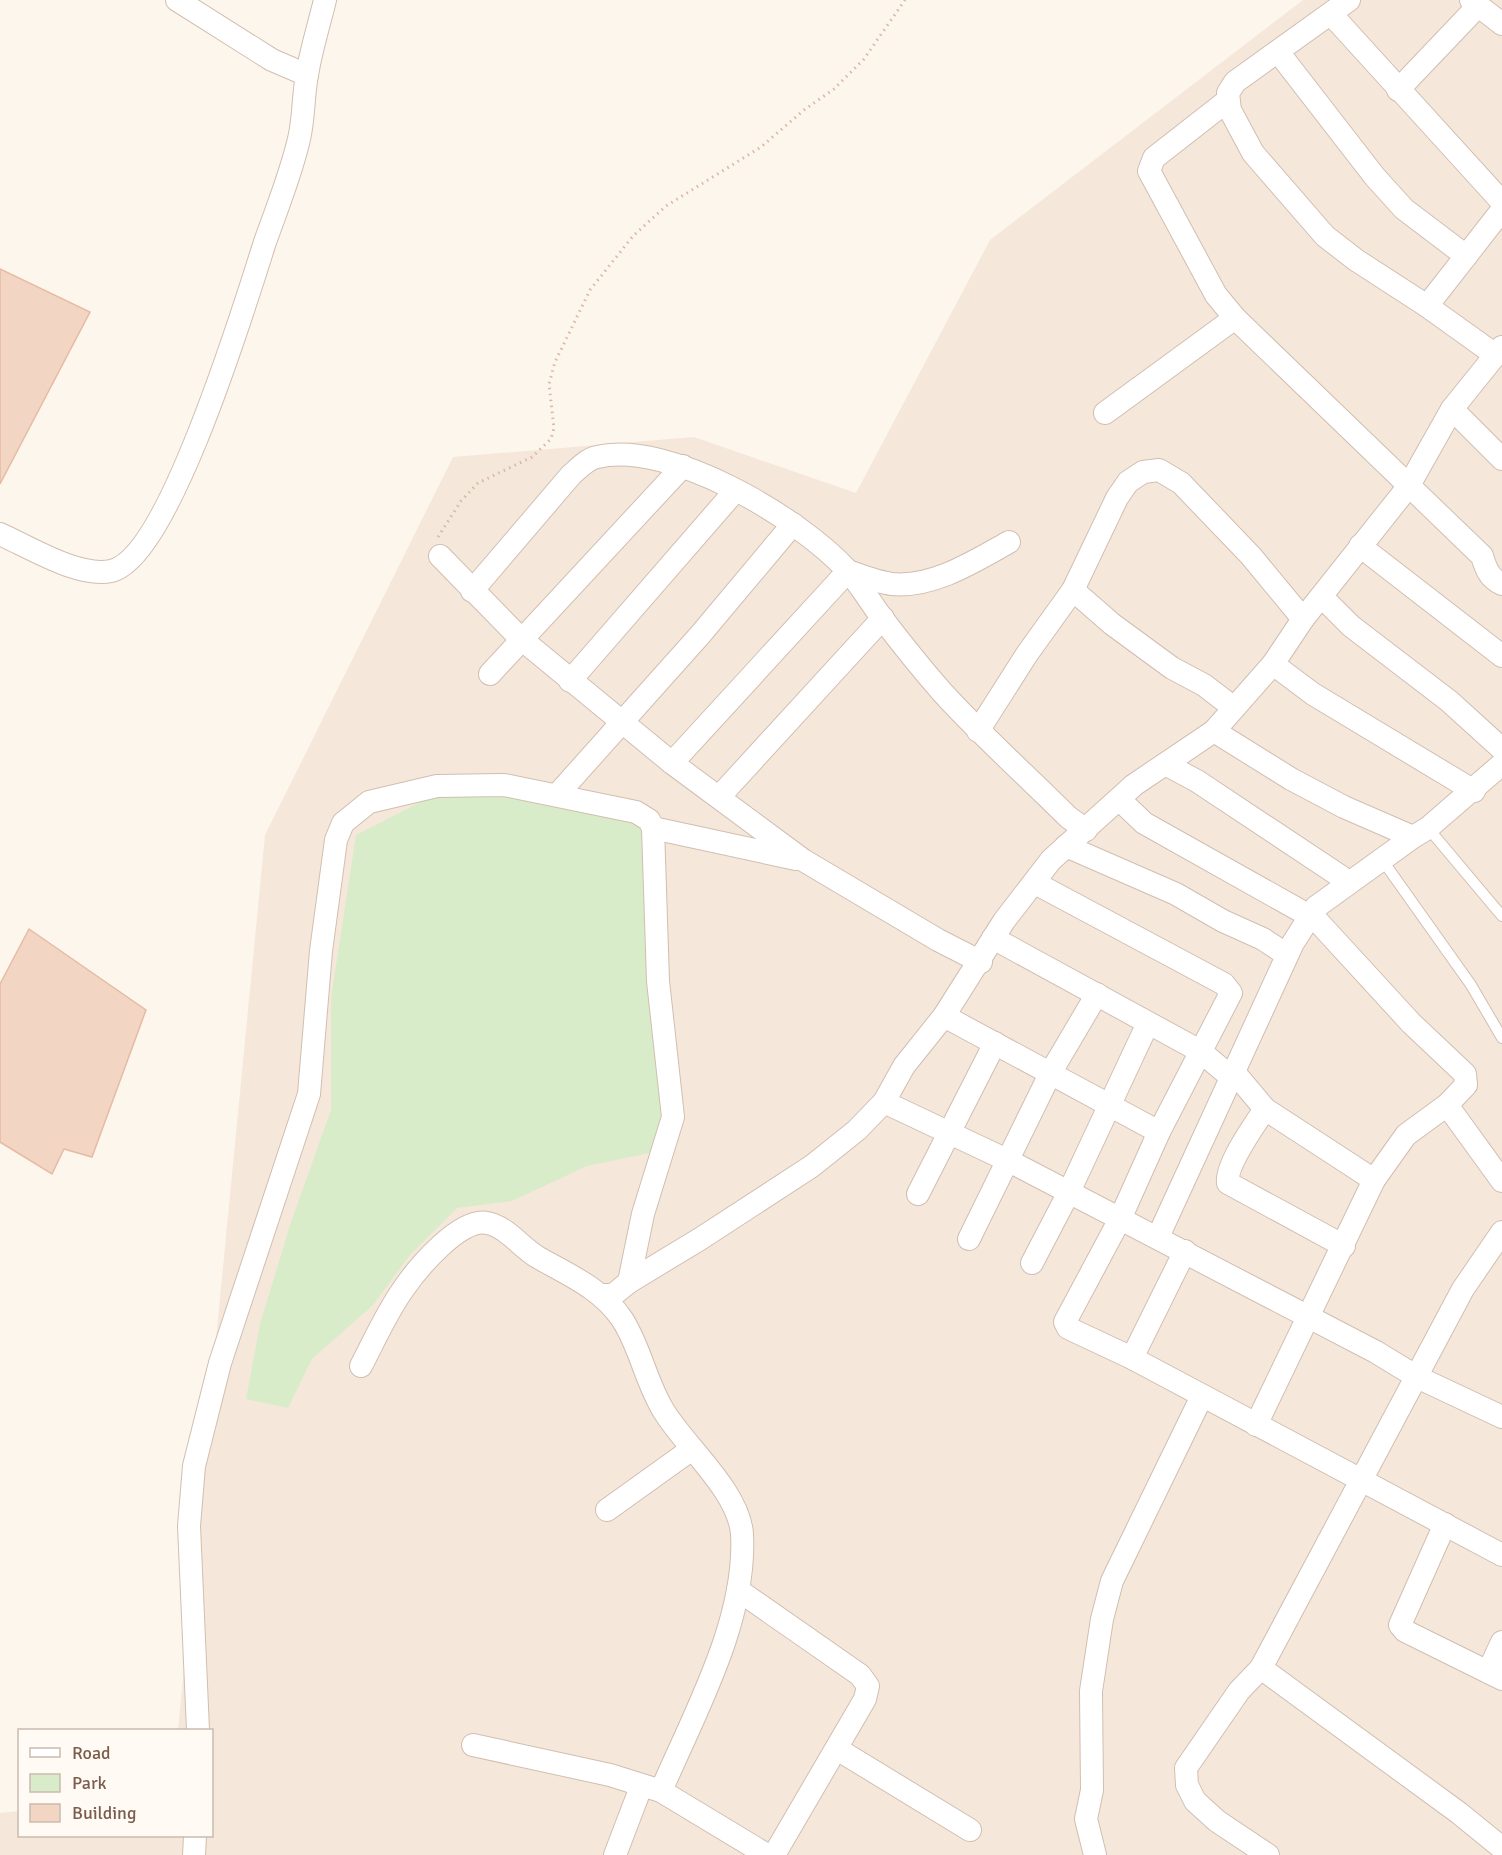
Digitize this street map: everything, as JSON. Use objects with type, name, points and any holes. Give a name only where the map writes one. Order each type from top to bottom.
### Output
[{"type":"street","points":[[177,0],[272,60],[307,75]]},
{"type":"street","points":[[0,534],[64,564],[99,572],[119,568],[140,548],[177,482],[222,373],[290,173],[300,136],[307,75],[325,0]]},
{"type":"street","points":[[1398,90],[1474,3],[1502,24]]},
{"type":"street","points":[[602,1295],[613,1295],[629,1282],[812,1166],[857,1130],[884,1102],[904,1066],[944,1016],[981,962],[993,938],[1038,876],[1066,846],[1120,800],[1134,785],[1167,765],[1214,731],[1273,664],[1303,619],[1408,487],[1452,409],[1497,358],[1427,306],[1356,260],[1325,236],[1253,153],[1236,124],[1227,101],[1228,93],[1235,82],[1280,53],[1340,7],[1398,90],[1502,202]]},
{"type":"street","points":[[1280,53],[1375,177],[1404,209],[1466,256]]},
{"type":"street","points":[[1227,101],[1154,158],[1149,171],[1216,295],[1235,318],[1330,407],[1408,487],[1482,556],[1486,570],[1495,581],[1502,584]]},
{"type":"street","points":[[1427,306],[1502,210]]},
{"type":"street","points":[[1105,413],[1235,318]]},
{"type":"street","points":[[1452,409],[1502,459]]},
{"type":"street","points":[[472,591],[571,475],[588,460],[595,457],[627,454],[683,465],[793,524],[820,545],[848,571],[925,673],[978,731],[1068,817],[1086,830]]},
{"type":"street","points":[[490,674],[520,638],[683,465]]},
{"type":"street","points":[[978,731],[1027,654],[1073,590],[1092,546],[1128,482],[1143,472],[1159,470],[1173,477],[1192,493],[1303,619]]},
{"type":"street","points":[[570,681],[735,491]]},
{"type":"street","points":[[557,795],[793,524]]},
{"type":"street","points":[[848,571],[892,584],[919,582],[958,569],[1009,542]]},
{"type":"street","points":[[1360,546],[1502,656]]},
{"type":"street","points":[[440,556],[520,638],[672,763],[803,860],[938,940],[981,962]]},
{"type":"street","points":[[672,763],[848,571]]},
{"type":"street","points":[[1073,590],[1112,624],[1172,668],[1204,685],[1234,708]]},
{"type":"street","points":[[1322,597],[1351,626],[1449,701],[1502,749]]},
{"type":"street","points":[[719,797],[882,618]]},
{"type":"street","points":[[1273,664],[1313,694],[1474,791]]},
{"type":"street","points":[[1214,731],[1290,779],[1344,807],[1420,832]]},
{"type":"street","points":[[1158,1238],[1287,955],[1310,915],[1316,907],[1349,882],[1383,861],[1474,791],[1502,764]]},
{"type":"street","points":[[1167,765],[1197,781],[1349,882]]},
{"type":"street","points":[[198,1729],[189,1526],[194,1466],[220,1363],[309,1094],[321,951],[336,840],[343,823],[369,802],[437,786],[504,784],[636,812],[649,820],[653,828],[658,981],[673,1117],[643,1214],[629,1282]]},
{"type":"street","points":[[1120,800],[1144,823],[1310,915],[1412,1023],[1466,1074],[1466,1085],[1447,1105],[1406,1135],[1374,1180],[1256,1425]]},
{"type":"street","points":[[653,828],[803,860]]},
{"type":"street","points":[[1066,846],[1176,894],[1223,921],[1263,939],[1287,955]]},
{"type":"street","points":[[1035,883],[1229,987],[1231,993],[1159,1132],[1120,1219],[1065,1322],[1068,1328],[1132,1358],[1502,1555]]},
{"type":"street","points":[[993,938],[1200,1051],[1232,1074],[1265,1109],[1374,1180]]},
{"type":"street","points":[[969,1239],[1051,1072],[1097,994]]},
{"type":"street","points":[[944,1016],[1159,1132]]},
{"type":"street","points":[[1032,1263],[1068,1194],[1148,1023]]},
{"type":"street","points":[[918,1194],[995,1042]]},
{"type":"street","points":[[884,1102],[1009,1161],[1068,1194],[1185,1251],[1417,1377],[1502,1417]]},
{"type":"street","points":[[1447,1105],[1502,1181]]},
{"type":"street","points":[[1265,1109],[1237,1154],[1227,1178],[1228,1183],[1344,1246]]},
{"type":"street","points":[[361,1366],[402,1290],[454,1234],[473,1223],[489,1223],[498,1227],[534,1255],[602,1295],[629,1330],[664,1412],[714,1477],[737,1515],[742,1534],[738,1590],[721,1653],[615,1855]]},
{"type":"street","points":[[1268,1855],[1217,1821],[1194,1801],[1187,1785],[1186,1768],[1239,1691],[1261,1668],[1463,1289],[1502,1232]]},
{"type":"street","points":[[1132,1358],[1185,1251]]},
{"type":"street","points":[[1095,1855],[1086,1819],[1092,1790],[1091,1691],[1102,1619],[1112,1581],[1202,1396]]},
{"type":"street","points":[[607,1510],[692,1449]]},
{"type":"street","points":[[1445,1524],[1400,1625],[1405,1631],[1495,1675],[1502,1642]]},
{"type":"street","points":[[738,1590],[860,1675],[868,1686],[865,1699],[774,1855]]},
{"type":"street","points":[[1261,1668],[1459,1813],[1502,1848]]},
{"type":"street","points":[[473,1745],[610,1775],[651,1789],[767,1855]]},
{"type":"street","points":[[837,1749],[970,1830]]},
{"type":"street","points":[[194,1855],[195,1837]]},
{"type":"lane","points":[[1420,832],[1502,916]]},
{"type":"lane","points":[[1383,861],[1471,985],[1502,1038]]},
{"type":"path","points":[[440,556],[438,538],[469,491],[486,478],[532,457],[551,439],[554,421],[549,384],[555,362],[590,290],[617,254],[646,222],[666,206],[761,147],[804,110],[834,89],[864,59],[905,0]]},
{"type":"shaded area","points":[[1303,0],[1502,0],[1502,1855],[0,1855],[0,1813],[18,1811],[18,1837],[213,1837],[213,1729],[178,1729],[265,835],[453,457],[694,437],[856,493],[990,240]]},
{"type":"green space","points":[[487,787],[646,823],[664,1150],[587,1166],[512,1201],[457,1208],[410,1255],[373,1305],[312,1359],[288,1408],[246,1399],[260,1324],[291,1222],[331,1110],[331,998],[356,835],[430,797]]},
{"type":"building","points":[[0,269],[90,312],[0,484]]},
{"type":"building","points":[[29,929],[146,1010],[92,1157],[64,1149],[52,1174],[0,1142],[0,984]]}]
